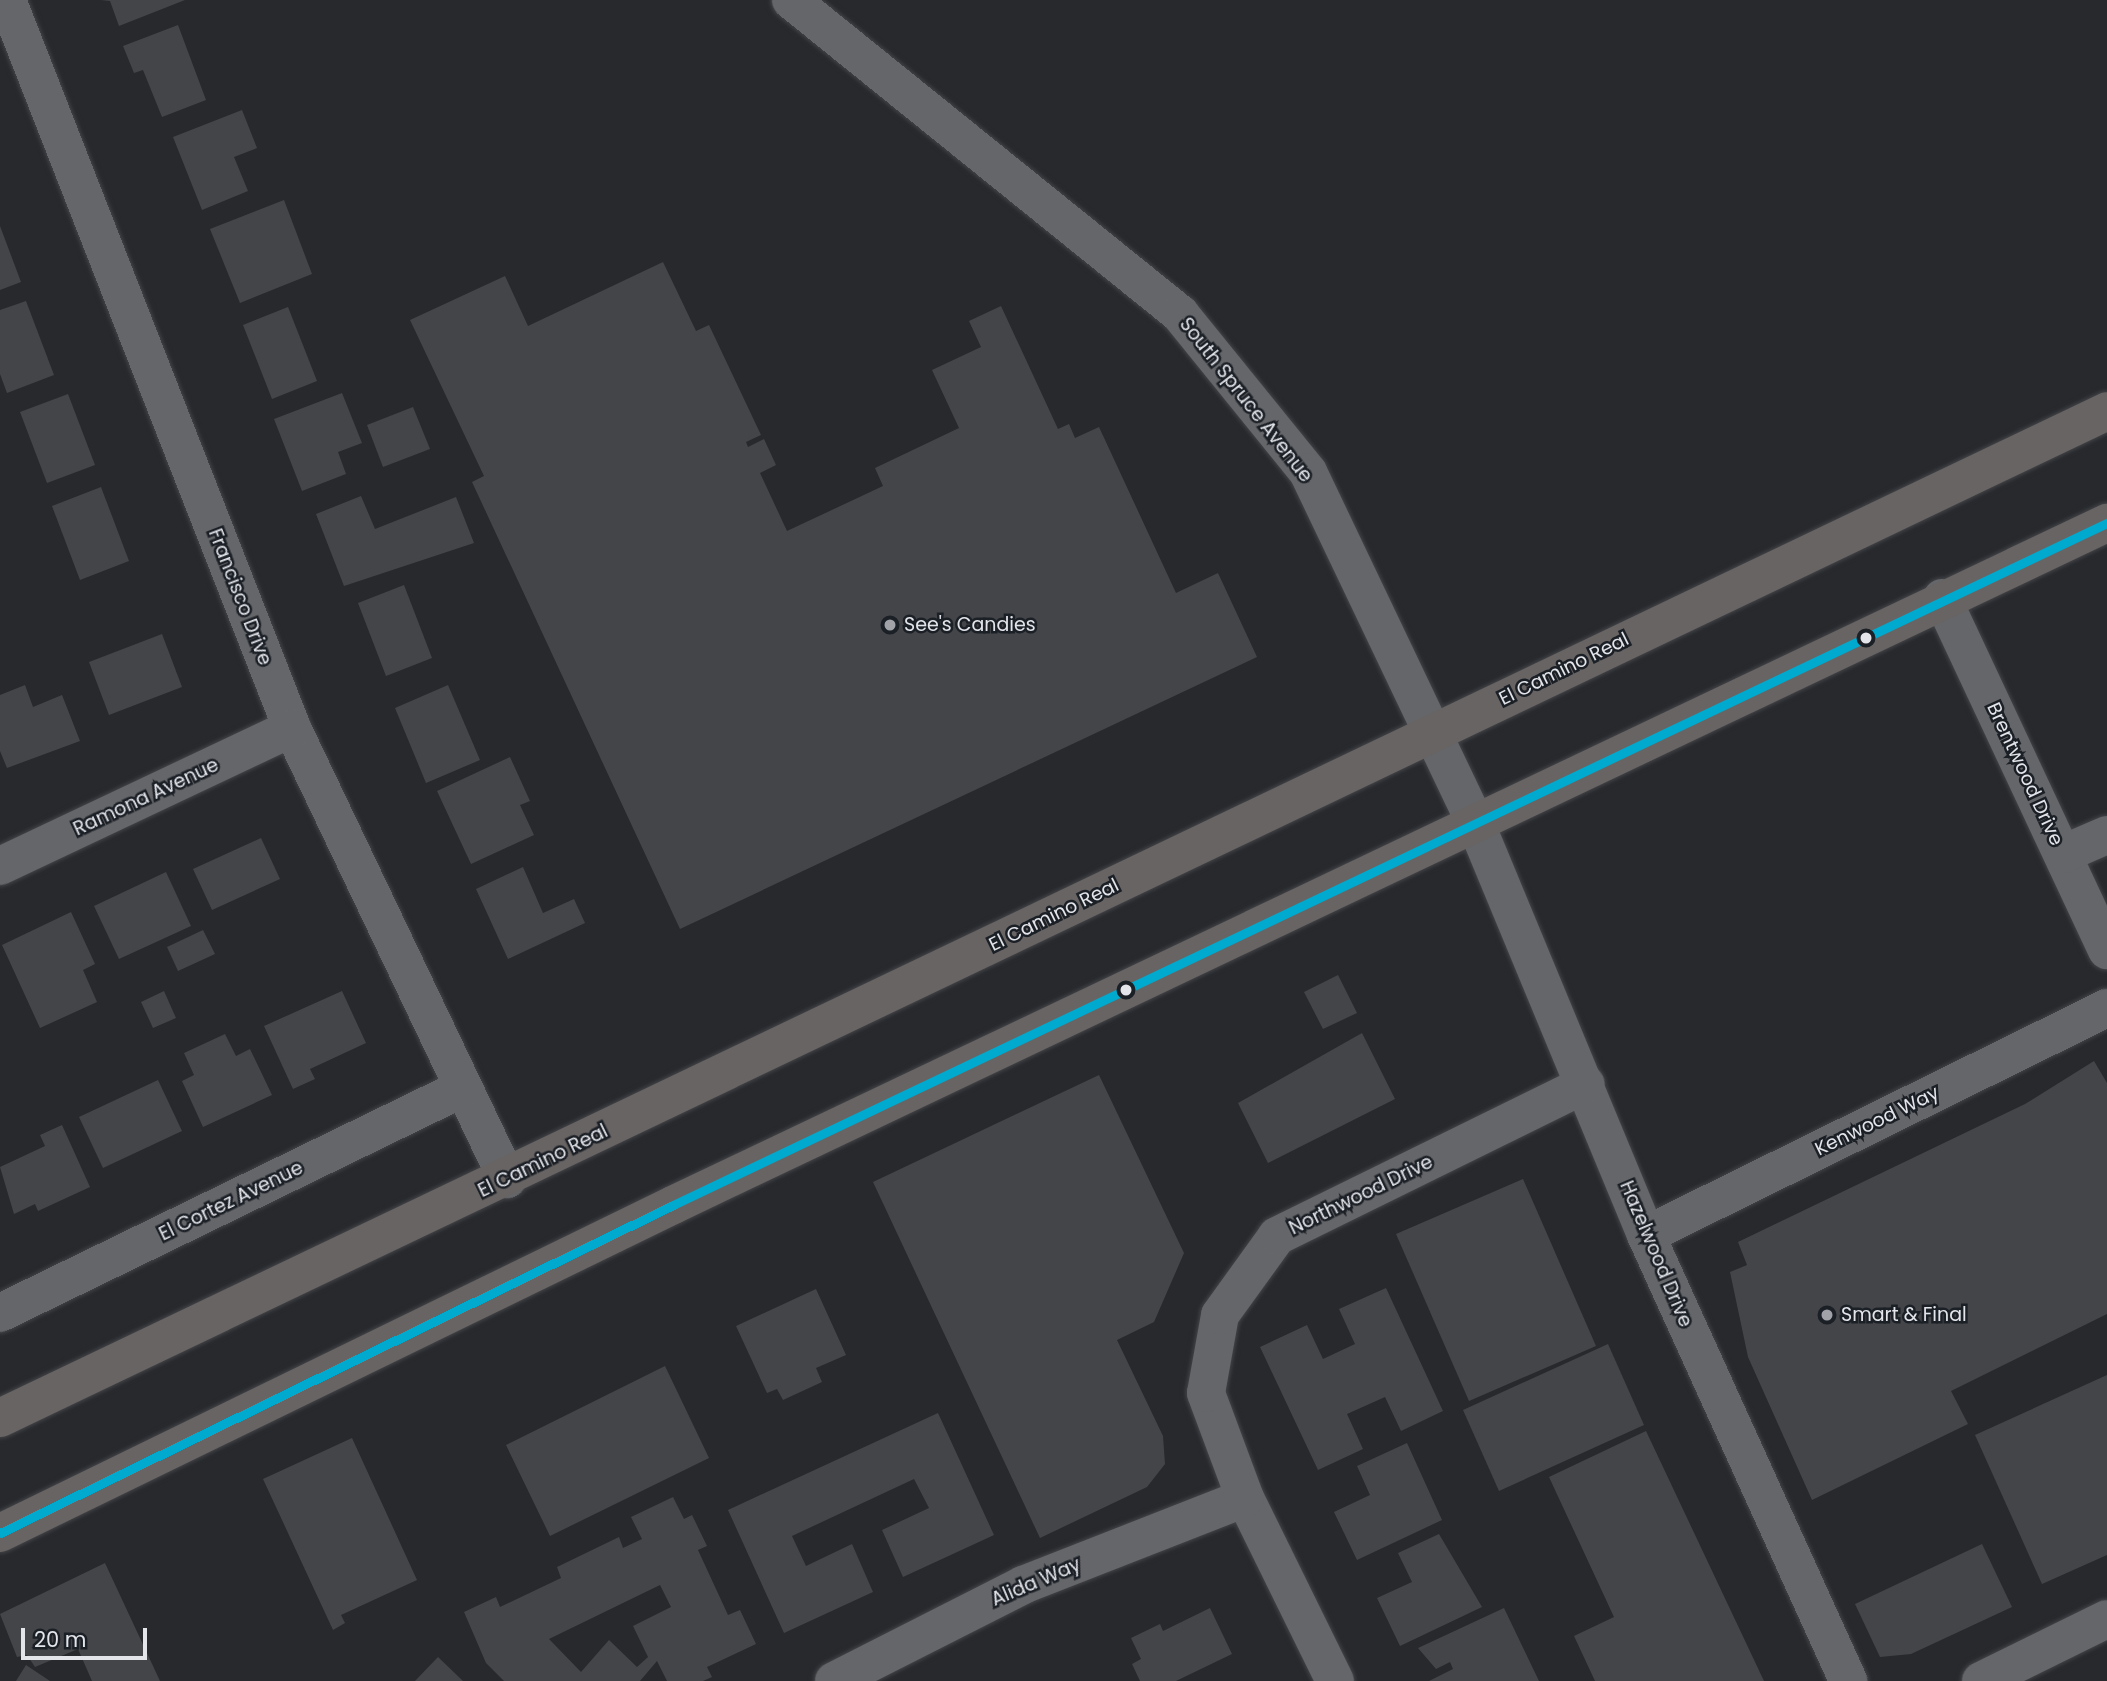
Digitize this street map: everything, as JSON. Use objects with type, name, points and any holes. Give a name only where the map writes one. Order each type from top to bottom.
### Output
[{"type":"main road","name":"El Camino Real","points":[[0,1418],[507,1179],[1432,732],[2107,411]]},
{"type":"main road","points":[[0,1533],[1942,598],[2107,523]]},
{"type":"street","name":"Francisco Drive","points":[[7,0],[292,728],[507,1179]]},
{"type":"street","name":"South Spruce Avenue","points":[[791,0],[1180,314],[1308,472],[1475,822]]},
{"type":"street","name":"Brentwood Drive","points":[[1942,598],[2107,950]]},
{"type":"street","name":"Ramona Avenue","points":[[0,866],[292,728]]},
{"type":"street","name":"Hazelwood Drive","points":[[1475,822],[1586,1084],[1646,1235],[1847,1681]]},
{"type":"street","points":[[2063,854],[2107,835]]},
{"type":"street","name":"Kenwood Way","points":[[1646,1235],[2107,1007]]},
{"type":"street","name":"Northwood Drive","points":[[1335,1681],[1245,1498],[1206,1393],[1220,1315],[1278,1236],[1586,1084]]},
{"type":"street","name":"El Cortez Avenue","points":[[0,1313],[463,1088]]},
{"type":"street","name":"Alida Way","points":[[834,1681],[1023,1585],[1245,1498]]},
{"type":"street","points":[[1981,1681],[2107,1619]]},
{"type":"building","points":[[101,0],[185,0],[119,26],[110,1]]},
{"type":"building","points":[[178,25],[206,100],[162,117],[143,70],[134,73],[123,46]]},
{"type":"building","points":[[242,110],[257,148],[234,157],[248,191],[202,210],[173,137]]},
{"type":"building","points":[[284,200],[312,274],[240,303],[210,229]]},
{"type":"building","points":[[0,226],[21,282],[0,290]]},
{"type":"building","name":"See's Candies","points":[[663,262],[696,331],[709,325],[761,435],[746,442],[748,447],[764,439],[776,465],[760,473],[787,531],[883,486],[875,468],[959,428],[932,370],[981,347],[969,321],[1001,306],[1058,429],[1069,424],[1075,438],[1099,427],[1176,593],[1218,573],[1257,657],[680,929],[472,482],[484,476],[410,320],[505,276],[528,326]]},
{"type":"building","points":[[26,301],[54,375],[7,393],[0,374],[0,310]]},
{"type":"building","points":[[288,307],[317,381],[272,399],[243,325]]},
{"type":"building","points":[[342,393],[362,443],[338,452],[346,474],[302,491],[274,419]]},
{"type":"building","points":[[68,394],[95,465],[47,483],[20,412]]},
{"type":"building","points":[[413,407],[430,449],[383,467],[367,425]]},
{"type":"building","points":[[101,487],[129,561],[80,580],[52,506]]},
{"type":"building","points":[[361,496],[375,529],[456,497],[474,543],[344,586],[316,514]]},
{"type":"building","points":[[404,585],[432,658],[386,676],[358,603]]},
{"type":"building","points":[[162,634],[182,687],[109,715],[89,662]]},
{"type":"building","points":[[25,685],[33,707],[62,695],[80,741],[7,768],[0,751],[0,695]]},
{"type":"building","points":[[448,685],[480,760],[426,783],[395,708]]},
{"type":"building","points":[[510,757],[530,801],[520,805],[534,835],[471,864],[437,791]]},
{"type":"building","points":[[261,838],[280,879],[212,910],[193,869]]},
{"type":"building","points":[[523,867],[543,913],[574,899],[585,923],[508,959],[476,889]]},
{"type":"building","points":[[166,872],[191,926],[119,959],[94,906]]},
{"type":"building","points":[[71,912],[95,964],[83,970],[97,1002],[40,1028],[2,945]]},
{"type":"building","points":[[203,930],[215,954],[178,971],[167,947]]},
{"type":"building","points":[[1338,975],[1357,1013],[1323,1029],[1304,992]]},
{"type":"building","points":[[164,991],[176,1018],[153,1028],[141,1002]]},
{"type":"building","points":[[342,991],[366,1043],[310,1069],[315,1079],[293,1089],[264,1026]]},
{"type":"building","points":[[1362,1033],[1395,1099],[1268,1163],[1238,1103]]},
{"type":"building","points":[[225,1034],[236,1056],[250,1049],[272,1095],[203,1127],[182,1081],[194,1075],[184,1053]]},
{"type":"building","points":[[2094,1061],[2107,1083],[2107,1314],[1951,1391],[1968,1424],[1812,1500],[1748,1357],[1730,1272],[1747,1265],[1738,1242],[2025,1104]]},
{"type":"building","points":[[1099,1075],[1184,1253],[1154,1322],[1117,1340],[1163,1436],[1165,1464],[1147,1487],[1040,1538],[873,1182]]},
{"type":"building","points":[[158,1080],[182,1131],[103,1168],[79,1117]]},
{"type":"building","points":[[62,1125],[90,1187],[38,1211],[35,1204],[14,1214],[0,1167],[45,1146],[40,1135]]},
{"type":"building","points":[[1523,1179],[1596,1346],[1469,1401],[1396,1234]]},
{"type":"building","points":[[1386,1288],[1443,1411],[1401,1431],[1385,1397],[1347,1414],[1363,1449],[1318,1470],[1260,1347],[1307,1325],[1323,1359],[1355,1344],[1339,1309]]},
{"type":"building","points":[[816,1289],[846,1355],[816,1368],[822,1382],[783,1400],[777,1389],[767,1393],[736,1326]]},
{"type":"building","points":[[1608,1344],[1644,1425],[1499,1491],[1463,1410]]},
{"type":"building","points":[[665,1366],[709,1458],[550,1536],[506,1445]]},
{"type":"building","points":[[2107,1375],[2107,1555],[2042,1584],[1975,1435]]},
{"type":"building","points":[[938,1413],[994,1535],[903,1577],[882,1530],[929,1508],[914,1479],[792,1536],[806,1566],[852,1544],[873,1592],[784,1633],[728,1510]]},
{"type":"building","points":[[1646,1431],[1764,1681],[1595,1681],[1574,1636],[1614,1617],[1549,1477]]},
{"type":"building","points":[[352,1438],[417,1580],[341,1615],[345,1623],[333,1630],[263,1479]]},
{"type":"building","points":[[1407,1443],[1442,1520],[1357,1560],[1334,1512],[1370,1495],[1357,1466]]},
{"type":"building","points":[[673,1497],[684,1519],[692,1515],[707,1546],[698,1550],[728,1615],[740,1610],[756,1644],[707,1667],[712,1677],[703,1681],[667,1681],[657,1661],[640,1681],[504,1681],[486,1663],[464,1612],[496,1597],[500,1607],[561,1578],[557,1567],[619,1537],[623,1548],[642,1539],[631,1517]],"holes":[[[660,1585],[671,1607],[633,1626],[648,1657],[637,1667],[609,1640],[581,1672],[549,1639]]]},
{"type":"building","points":[[1439,1534],[1482,1607],[1400,1646],[1377,1598],[1412,1582],[1398,1553]]},
{"type":"building","points":[[1982,1544],[2012,1607],[1911,1654],[1880,1657],[1855,1604]]},
{"type":"building","points":[[105,1563],[160,1681],[92,1681],[78,1649],[35,1667],[27,1655],[17,1657],[0,1614]]},
{"type":"building","points":[[1210,1608],[1232,1654],[1176,1681],[1140,1681],[1132,1664],[1141,1659],[1131,1638],[1160,1624],[1163,1631]]},
{"type":"building","points":[[1504,1608],[1539,1681],[1429,1681],[1453,1669],[1450,1662],[1436,1669],[1418,1648]]},
{"type":"building","points":[[438,1657],[463,1681],[415,1681]]},
{"type":"building","points":[[26,1665],[50,1681],[16,1681]]},
{"type":"transit line","points":[[0,1533],[673,1205],[2107,523]]},
{"type":"place","name":"See's Candies","points":[[890,625]]},
{"type":"place","name":"Smart & Final","points":[[1827,1315]]}]
